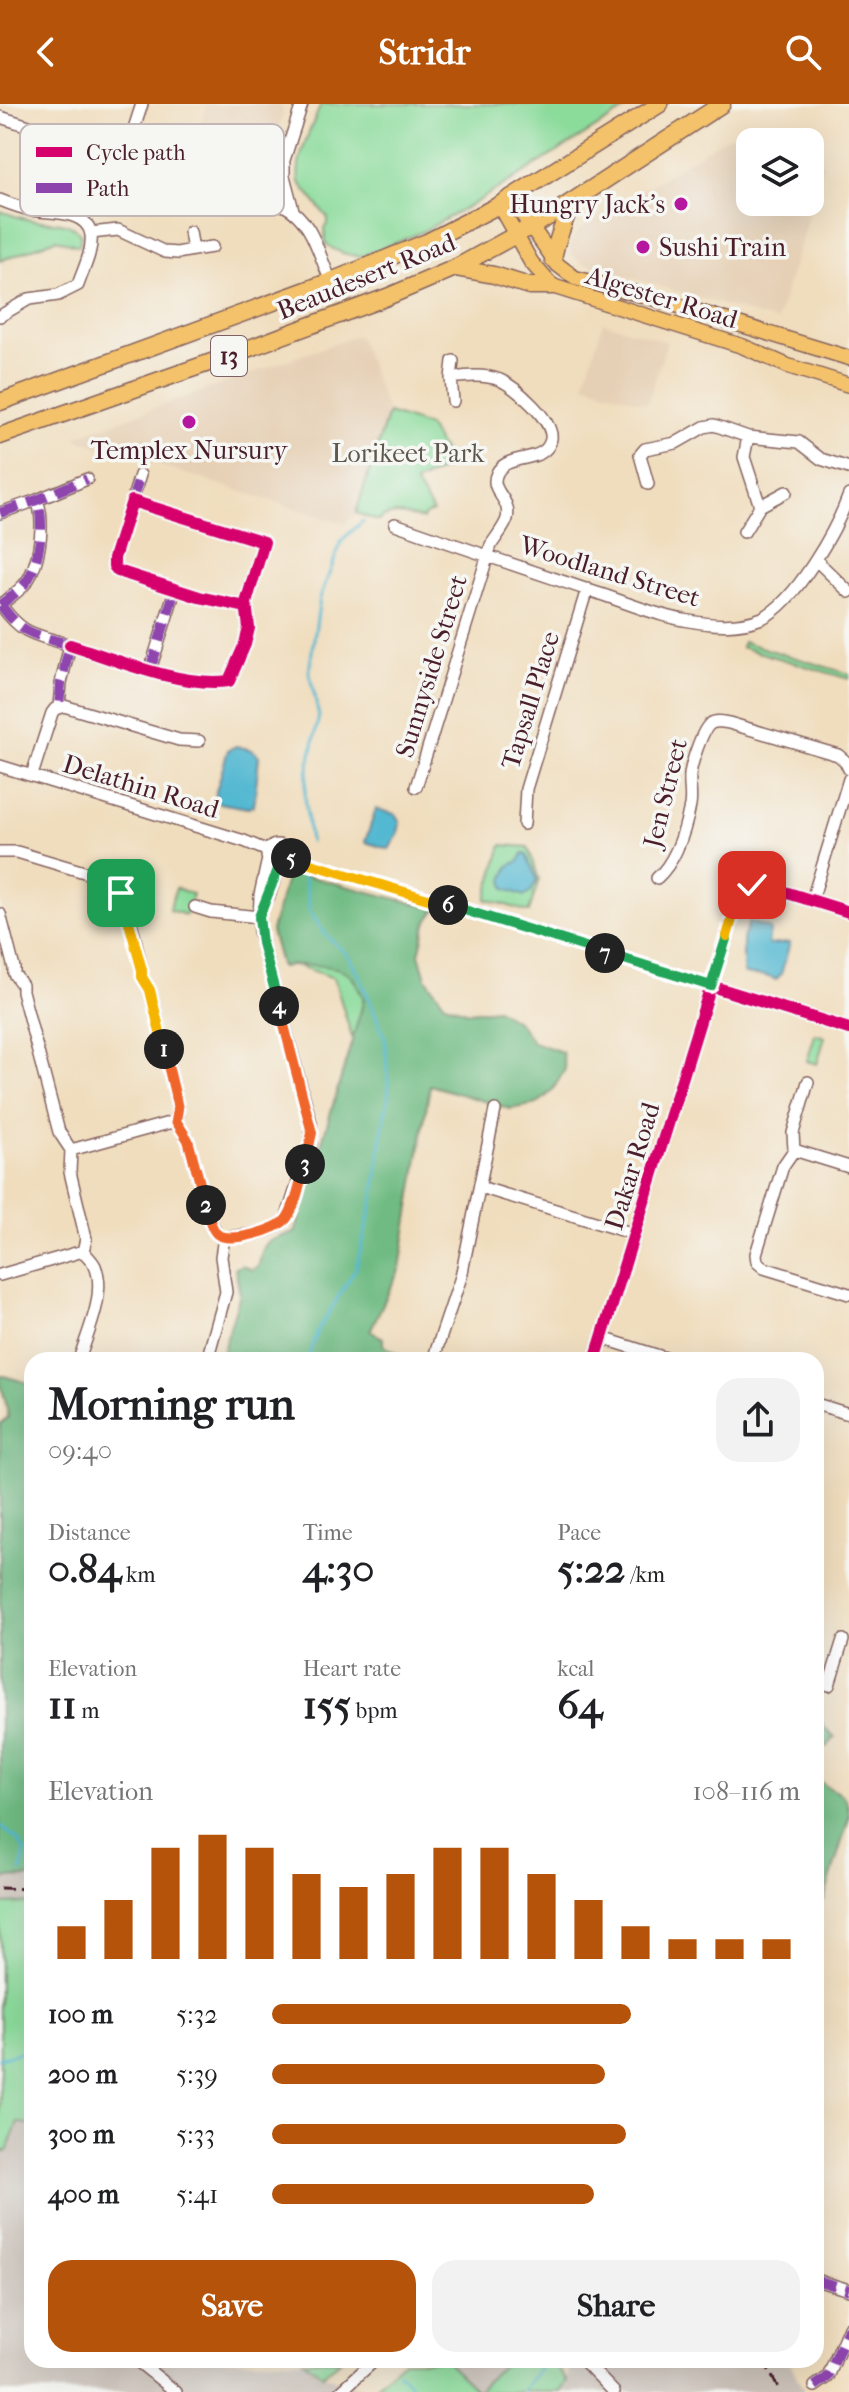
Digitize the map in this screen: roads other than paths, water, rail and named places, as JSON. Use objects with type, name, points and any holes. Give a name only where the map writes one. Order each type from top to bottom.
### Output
[{"type":"highway","name":"Beaudesert Road","points":[[0,402],[331,281],[427,242],[505,202],[660,104]]},
{"type":"highway","name":"Beaudesert Road","points":[[0,436],[220,359],[387,297],[455,268],[523,232],[722,104]]},
{"type":"highway","points":[[553,259],[557,237],[566,223],[570,203]]},
{"type":"highway","points":[[455,268],[494,275],[529,286],[552,286]]},
{"type":"main road","name":"Algester Road","points":[[505,202],[523,232],[537,271],[552,286],[742,346],[788,366],[849,385]]},
{"type":"main road","name":"Algester Road","points":[[523,232],[575,278],[650,297],[849,358]]},
{"type":"street","points":[[135,124],[142,104]]},
{"type":"street","points":[[302,104],[284,160],[284,176],[293,210],[307,226],[331,281]]},
{"type":"street","points":[[0,117],[22,124]]},
{"type":"street","points":[[0,200],[20,206]]},
{"type":"street","points":[[284,207],[293,210]]},
{"type":"street","points":[[0,316],[29,299],[58,295],[78,285],[91,246],[91,233],[87,224],[69,216]]},
{"type":"street","points":[[91,233],[118,230],[165,252],[212,247]]},
{"type":"street","points":[[190,232],[193,250]]},
{"type":"street","points":[[453,361],[453,401]]},
{"type":"street","name":"Sunnyside Street","points":[[416,787],[491,545],[506,522],[506,501],[495,486],[495,478],[506,464],[544,452],[551,442],[547,421],[513,387],[485,377],[451,378]]},
{"type":"street","points":[[648,484],[640,455],[645,449],[676,443],[704,427],[714,425],[748,437],[799,442],[821,459],[849,468]]},
{"type":"street","points":[[748,437],[744,457],[760,506]]},
{"type":"street","points":[[140,475],[114,558],[118,571],[175,590],[246,607]]},
{"type":"street","points":[[0,513],[87,479]]},
{"type":"street","points":[[744,532],[760,506],[786,492]]},
{"type":"street","name":"Woodland Street","points":[[395,524],[681,620],[724,625],[764,617],[783,603],[816,560],[846,511],[849,495]]},
{"type":"street","points":[[37,500],[42,523],[31,574],[25,584],[0,605],[15,624],[25,631],[190,681],[229,681],[245,644],[249,628],[246,607],[264,542],[132,501]]},
{"type":"street","points":[[816,560],[849,592]]},
{"type":"street","name":"Tapsall Place","points":[[524,824],[526,789],[587,589]]},
{"type":"street","points":[[150,670],[175,590]]},
{"type":"street","points":[[59,707],[70,645]]},
{"type":"street","points":[[32,775],[52,713],[59,707],[70,707],[179,740],[199,741]]},
{"type":"street","name":"Jen Street","points":[[657,878],[668,868],[682,835],[690,804],[690,774],[709,724],[717,721],[729,723],[838,755],[849,769]]},
{"type":"street","name":"Delathin Road","points":[[0,766],[244,841],[276,858],[849,1029]]},
{"type":"street","points":[[849,779],[812,900],[849,912]]},
{"type":"street","points":[[0,852],[17,852],[111,880],[121,893],[142,977],[150,990],[178,1109],[176,1121],[188,1140],[211,1223],[218,1235],[224,1237],[245,1236],[286,1220],[312,1138],[307,1108],[262,943],[262,880],[276,858]]},
{"type":"street","name":"Dakar Road","points":[[598,1352],[739,895],[752,885],[762,885],[812,900]]},
{"type":"street","points":[[195,907],[211,912],[260,912]]},
{"type":"street","points":[[0,914],[14,974],[22,985],[59,1132],[71,1150],[70,1172],[86,1239],[77,1253],[0,1275]]},
{"type":"street","points":[[808,1082],[793,1133],[794,1150],[783,1166],[756,1254],[757,1262],[764,1268],[849,1294]]},
{"type":"street","points":[[436,1352],[461,1277],[495,1110]]},
{"type":"street","points":[[71,1150],[176,1121]]},
{"type":"street","points":[[794,1150],[849,1167]]},
{"type":"street","points":[[480,1187],[634,1234]]},
{"type":"street","points":[[209,1352],[226,1292],[221,1257],[224,1237]]},
{"type":"street","points":[[77,1253],[92,1261],[99,1281],[99,1295],[81,1352]]},
{"type":"street","points":[[602,1338],[647,1352]]},
{"type":"street","points":[[824,1406],[849,1414]]},
{"type":"street","points":[[829,1685],[843,1640]]},
{"type":"street","points":[[836,1663],[849,1667]]},
{"type":"street","points":[[824,2282],[849,2290]]},
{"type":"street","points":[[815,2386],[828,2377],[849,2327]]},
{"type":"street","points":[[146,2368],[176,2392]]},
{"type":"street","points":[[340,2392],[366,2368]]},
{"type":"street","points":[[591,2368],[614,2392]]},
{"type":"water","points":[[236,746],[252,750],[259,756],[254,805],[248,808],[213,802],[228,750]]},
{"type":"water","points":[[376,809],[395,814],[400,822],[398,834],[389,849],[365,842]]},
{"type":"water","points":[[526,854],[537,879],[531,892],[525,896],[505,889],[503,880],[509,866],[519,861]]},
{"type":"water","points":[[749,922],[770,929],[768,945],[790,943],[781,974],[776,980],[743,973],[743,939]]},
{"type":"waterway","points":[[310,842],[305,796],[319,716],[309,672],[320,598],[342,540],[363,521]]},
{"type":"waterway","points":[[303,869],[310,912],[325,934],[348,956],[385,1038],[389,1094],[374,1196],[356,1268],[317,1332],[310,1352]]},
{"type":"waterway","points":[[0,1826],[17,1839],[24,1850]]},
{"type":"waterway","points":[[21,1871],[24,1857]]},
{"type":"waterway","points":[[0,2058],[24,2051]]},
{"type":"waterway","points":[[523,2392],[540,2368]]},
{"type":"waterway","points":[[399,2373],[418,2392]]},
{"type":"railway","points":[[0,1888],[24,1889]]},
{"type":"railway","points":[[768,2368],[780,2392]]},
{"type":"place","name":"Hungry Jack's","points":[[681,204]]},
{"type":"place","name":"Sushi Train","points":[[643,247]]},
{"type":"place","name":"Templex Nursury","points":[[189,422]]},
{"type":"park label","name":"Lorikeet Park","points":[[408,453]]}]
